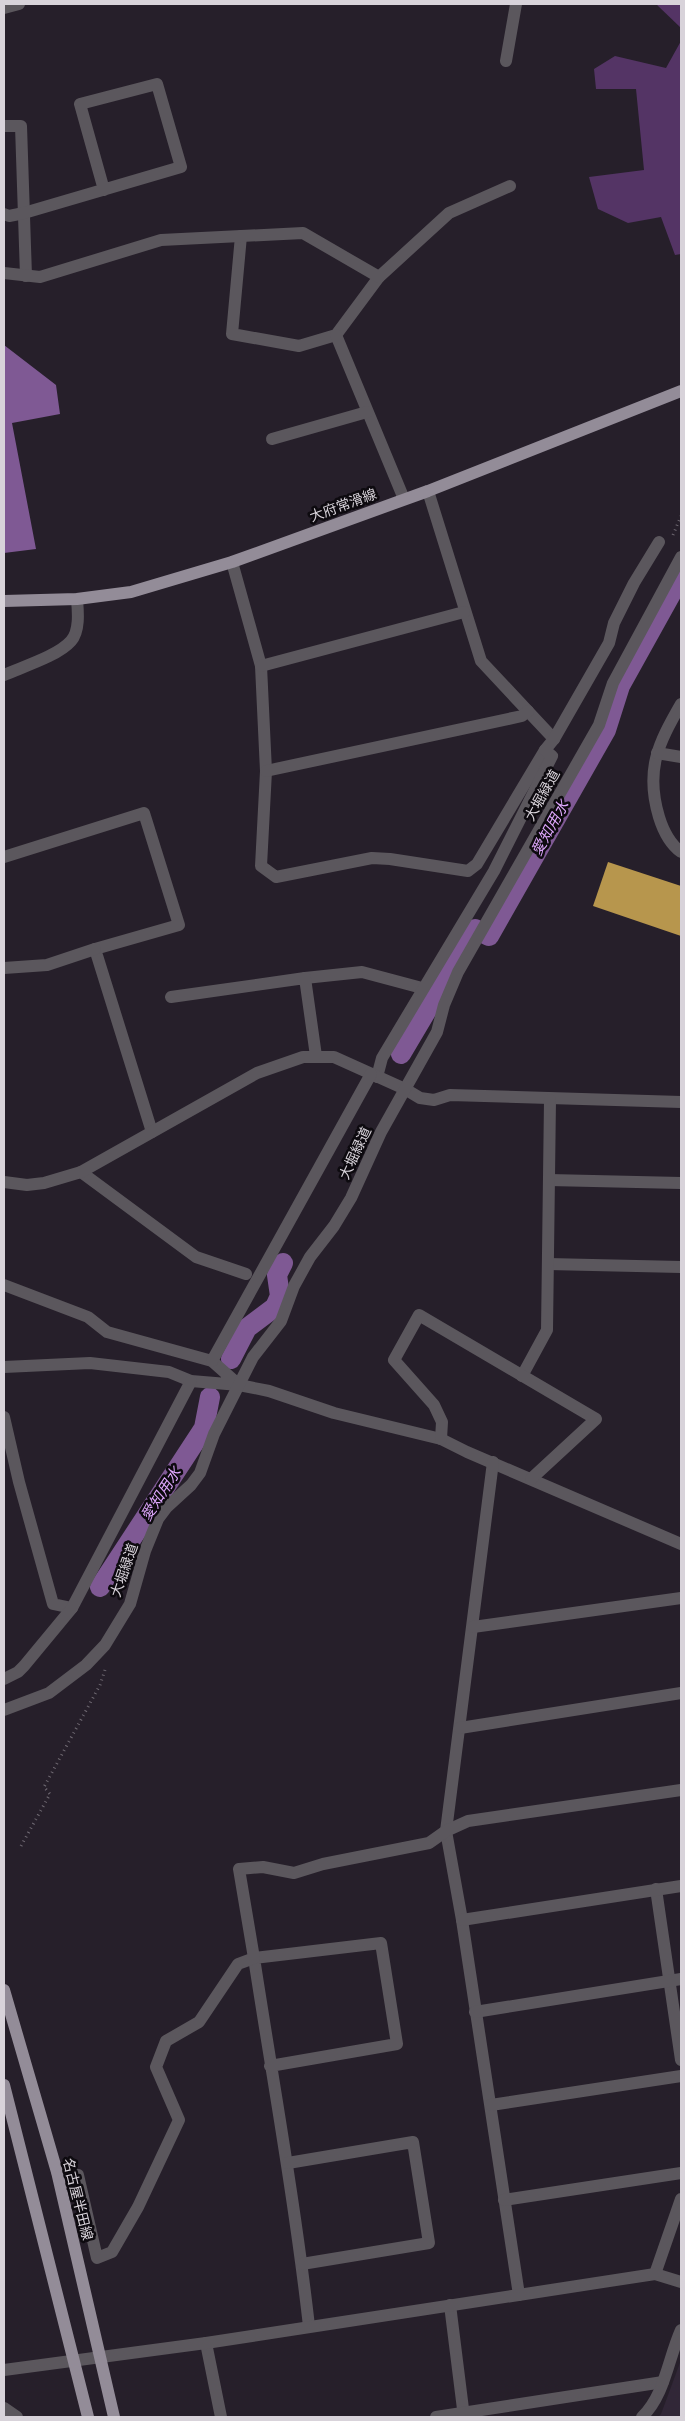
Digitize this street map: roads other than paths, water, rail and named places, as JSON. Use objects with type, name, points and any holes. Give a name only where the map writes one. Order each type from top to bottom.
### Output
[{"type":"main road","name":"大府常滑線","points":[[4,601],[77,599],[131,592],[232,562],[428,491],[681,391]]},
{"type":"main road","name":"名古屋半田線","points":[[4,1990],[57,2172],[114,2417]]},
{"type":"main road","points":[[4,2085],[76,2361],[88,2417]]},
{"type":"street","points":[[4,8],[19,4]]},
{"type":"street","points":[[506,62],[516,4]]},
{"type":"street","points":[[4,214],[9,216],[24,213],[104,190],[181,167],[157,84],[80,104],[104,190]]},
{"type":"street","points":[[4,126],[21,126],[26,276]]},
{"type":"street","points":[[241,236],[232,334],[299,346],[336,335],[379,277],[449,213],[510,186]]},
{"type":"street","points":[[4,273],[40,277],[161,240],[303,233],[379,277]]},
{"type":"street","points":[[336,335],[404,499]]},
{"type":"street","points":[[272,439],[368,412]]},
{"type":"street","points":[[428,491],[464,612],[481,661],[554,740]]},
{"type":"street","points":[[232,562],[261,666],[266,771],[260,866],[276,877],[372,858],[468,871],[477,864],[545,750],[554,740],[609,643],[614,623],[634,583],[659,542]]},
{"type":"street","name":"大堀緑道","points":[[4,1710],[49,1693],[86,1665],[105,1645],[130,1604],[145,1551],[158,1519],[200,1473],[214,1434],[253,1357],[280,1321],[294,1286],[310,1257],[334,1226],[351,1198],[381,1132],[437,1032],[444,1006],[461,967],[599,725],[612,683],[681,557]]},
{"type":"street","points":[[4,675],[61,649],[72,640],[78,619],[77,599]]},
{"type":"street","points":[[261,666],[464,612]]},
{"type":"street","points":[[681,704],[664,733],[652,771],[655,804],[669,839],[681,852]]},
{"type":"street","points":[[266,771],[522,716],[528,711]]},
{"type":"street","points":[[212,1361],[422,988],[494,871],[552,756],[545,750]]},
{"type":"street","points":[[657,753],[681,757]]},
{"type":"street","points":[[4,856],[144,813],[179,925],[94,949],[47,965],[4,968]]},
{"type":"street","points":[[94,949],[152,1132]]},
{"type":"street","points":[[171,997],[362,972],[422,988]]},
{"type":"street","points":[[305,978],[316,1056]]},
{"type":"street","points":[[4,1182],[27,1185],[44,1184],[81,1172],[257,1073],[288,1061],[316,1056],[334,1057],[406,1089],[420,1098],[434,1100],[450,1095],[550,1100],[681,1102]]},
{"type":"street","points":[[522,1376],[547,1330],[550,1100]]},
{"type":"street","points":[[81,1172],[196,1257],[246,1274]]},
{"type":"street","points":[[549,1180],[681,1183]]},
{"type":"street","points":[[548,1264],[681,1266]]},
{"type":"street","points":[[4,1284],[88,1317],[107,1332],[212,1361],[239,1386]]},
{"type":"street","points":[[441,1439],[442,1422],[434,1404],[394,1360],[419,1315],[596,1419],[531,1479]]},
{"type":"street","points":[[4,1367],[90,1363],[169,1372],[191,1382],[239,1386],[269,1391],[334,1412],[441,1439],[681,1544]]},
{"type":"street","points":[[4,1678],[18,1672],[24,1666],[72,1608],[191,1382]]},
{"type":"street","points":[[4,1417],[19,1482],[53,1604],[72,1608]]},
{"type":"street","points":[[493,1462],[446,1831],[462,1920],[519,2295]]},
{"type":"street","points":[[473,1626],[681,1598]]},
{"type":"street","points":[[460,1728],[681,1693]]},
{"type":"street","points":[[309,2326],[288,2163],[270,2066],[239,1868],[262,1867],[294,1873],[323,1864],[429,1843],[446,1831],[468,1821],[681,1790]]},
{"type":"street","points":[[462,1920],[681,1886]]},
{"type":"street","points":[[656,1889],[681,2060]]},
{"type":"street","points":[[57,2172],[78,2175],[97,2258],[112,2252],[138,2207],[179,2120],[156,2067],[166,2041],[200,2022],[238,1964],[254,1958],[381,1943],[397,2044],[270,2066]]},
{"type":"street","points":[[475,2012],[681,1979]]},
{"type":"street","points":[[491,2105],[681,2076]]},
{"type":"street","points":[[288,2163],[413,2142],[429,2243],[302,2264]]},
{"type":"street","points":[[504,2200],[681,2173]]},
{"type":"street","points":[[655,2274],[681,2199]]},
{"type":"street","points":[[4,2370],[206,2343],[655,2274],[681,2282]]},
{"type":"street","points":[[450,2305],[463,2415]]},
{"type":"street","points":[[642,2417],[650,2409],[663,2382],[681,2330]]},
{"type":"street","points":[[206,2343],[221,2417]]},
{"type":"street","points":[[436,2417],[463,2415],[663,2382]]},
{"type":"street","points":[[4,2408],[17,2417]]},
{"type":"waterway","name":"愛知用水","points":[[401,1054],[475,929],[489,936],[606,730],[620,686],[681,576]]},
{"type":"waterway","name":"愛知用水","points":[[231,1359],[247,1328],[275,1307],[280,1296],[277,1275],[283,1263]]},
{"type":"waterway","name":"愛知用水","points":[[100,1587],[204,1428],[210,1397]]}]
